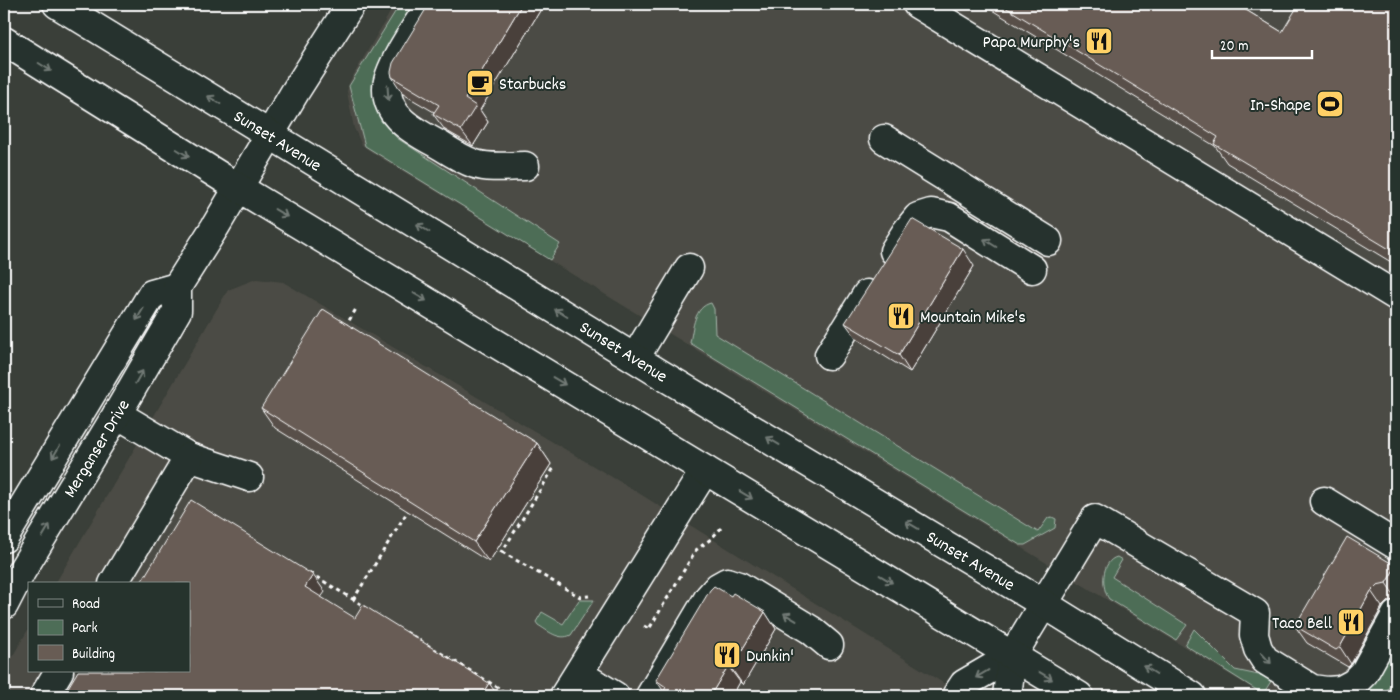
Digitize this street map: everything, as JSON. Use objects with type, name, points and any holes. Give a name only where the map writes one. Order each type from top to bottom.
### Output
[{"type":"main road","name":"Sunset Avenue","points":[[58,4],[635,358],[1044,604],[1192,696]]},
{"type":"main road","name":"Merganser Drive","points":[[4,605],[21,572],[177,311],[177,288],[350,4]]},
{"type":"main road","points":[[431,4],[390,71],[387,87],[388,102],[396,116],[406,126],[464,160],[488,167],[525,166]]},
{"type":"main road","points":[[917,4],[1396,296]]},
{"type":"main road","points":[[4,41],[239,188],[1079,696]]},
{"type":"main road","points":[[884,139],[1048,241]]},
{"type":"main road","points":[[829,355],[906,232],[918,217],[931,213],[949,217],[1032,269]]},
{"type":"main road","points":[[635,358],[689,268]]},
{"type":"main road","name":"Merganser Drive","points":[[4,538],[152,294],[177,288]]},
{"type":"main road","points":[[117,414],[190,457],[249,477]]},
{"type":"main road","points":[[113,582],[190,457]]},
{"type":"main road","points":[[615,696],[572,685],[705,470]]},
{"type":"main road","points":[[1324,501],[1396,545]]},
{"type":"main road","points":[[1007,696],[1012,656],[1095,519],[1255,613],[1254,635],[1264,660],[1312,689],[1341,690],[1354,683],[1364,673],[1396,615]]},
{"type":"main road","points":[[650,696],[709,597],[718,586],[727,582],[739,586],[803,625],[829,645]]},
{"type":"main road","points":[[956,696],[964,684],[1012,656]]},
{"type":"main road","points":[[44,696],[58,672]]},
{"type":"path","points":[[340,334],[356,309]]},
{"type":"path","points":[[486,542],[502,552],[555,466]]},
{"type":"path","points":[[353,600],[410,507]]},
{"type":"path","points":[[304,570],[370,610]]},
{"type":"path","points":[[403,630],[502,690],[498,696]]},
{"type":"shaded area","points":[[395,4],[1396,4],[1396,696],[1265,696],[373,153],[362,145],[354,128],[347,91],[350,81]]},
{"type":"shaded area","points":[[256,279],[283,282],[632,489],[964,696],[4,696],[4,671],[28,630],[28,672],[190,672],[190,582],[56,582],[228,290]]},
{"type":"green space","points":[[400,4],[419,4],[375,76],[381,121],[397,138],[560,244],[550,260],[365,146],[349,86]]},
{"type":"green space","points":[[711,303],[714,309],[715,334],[1038,532],[1048,518],[1052,517],[1056,519],[1055,528],[1025,545],[1020,545],[690,343],[693,325],[698,313],[705,305]]},
{"type":"green space","points":[[1117,557],[1122,560],[1112,577],[1187,625],[1176,640],[1109,599],[1104,582],[1105,569]]},
{"type":"green space","points":[[579,600],[594,600],[571,635],[567,637],[558,636],[536,622],[542,612],[563,624]]},
{"type":"green space","points":[[1194,629],[1235,670],[1273,678],[1263,694],[1185,645]]},
{"type":"green space","points":[[1396,645],[1396,675],[1384,696],[1358,696],[1371,687]]},
{"type":"building","points":[[429,4],[522,4],[465,99],[476,106],[461,130],[433,114],[439,105],[392,77],[393,63]]},
{"type":"building","points":[[1000,4],[1236,4],[1282,32],[1299,4],[1396,4],[1396,253],[1214,144],[1218,137]]},
{"type":"building","points":[[912,219],[963,249],[899,355],[845,323]]},
{"type":"building","points":[[323,309],[537,443],[474,542],[261,408]]},
{"type":"building","points":[[191,500],[313,575],[305,587],[355,618],[363,605],[489,683],[481,696],[63,696],[77,672],[190,672],[190,582],[141,582]]},
{"type":"building","points":[[1347,537],[1396,566],[1386,583],[1377,585],[1371,591],[1340,647],[1336,650],[1295,626]]},
{"type":"building","points":[[714,586],[731,596],[733,593],[765,612],[731,668],[728,666],[710,696],[667,696],[663,693],[666,687],[656,680]]},
{"type":"place","name":"Papa Murphy's","points":[[1099,41]]},
{"type":"place","name":"Starbucks","points":[[480,83]]},
{"type":"place","name":"In-Shape","points":[[1330,104]]},
{"type":"place","name":"Mountain Mike's","points":[[901,316]]},
{"type":"place","name":"Taco Bell","points":[[1351,622]]},
{"type":"place","name":"Dunkin'","points":[[727,655]]}]
